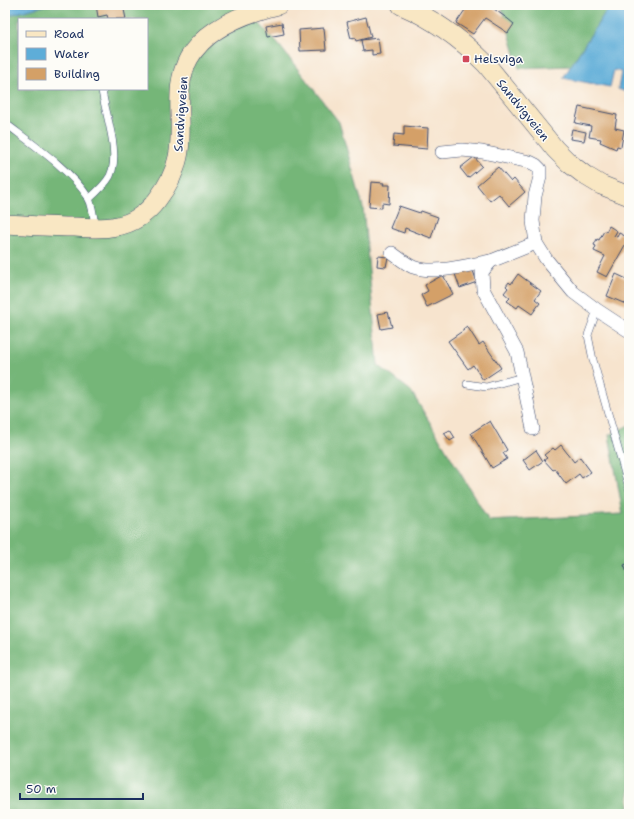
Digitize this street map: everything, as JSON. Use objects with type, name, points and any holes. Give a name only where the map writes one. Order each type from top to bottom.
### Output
[{"type":"main road","name":"Sandvigveien","points":[[5,224],[95,228],[118,226],[136,219],[146,213],[165,190],[176,168],[179,156],[180,95],[184,70],[188,60],[198,46],[209,36],[233,20],[278,5]]},
{"type":"main road","name":"Sandvigveien","points":[[401,5],[416,11],[437,24],[461,40],[474,52],[486,64],[555,149],[569,163],[601,185],[629,196]]},
{"type":"street","points":[[442,152],[462,150],[482,152],[530,162],[536,165],[540,170],[534,221],[536,243],[573,292],[629,331]]},
{"type":"street","points":[[392,253],[412,267],[426,270],[445,269],[491,261],[536,243]]},
{"type":"street","points":[[491,261],[482,272],[483,289],[517,352],[533,429]]},
{"type":"lane","points":[[89,199],[106,182],[110,175],[114,159],[113,145],[102,90]]},
{"type":"lane","points":[[5,123],[51,159],[78,184],[89,199],[95,228]]},
{"type":"lane","points":[[597,310],[588,335],[593,360],[629,488]]},
{"type":"lane","points":[[467,384],[486,387],[522,377]]},
{"type":"green space","points":[[47,5],[254,5],[247,10],[279,45],[339,122],[363,207],[378,365],[411,391],[489,521],[623,514],[609,435],[629,425],[629,814],[5,814],[5,16]]},
{"type":"green space","points":[[501,5],[610,5],[571,66],[519,68]]},
{"type":"water","points":[[5,5],[47,5],[5,16]]},
{"type":"water","points":[[610,5],[629,5],[629,93],[618,89],[621,72],[614,70],[610,87],[563,78]]},
{"type":"building","points":[[96,5],[123,5],[126,18],[108,18],[107,15],[98,17]]},
{"type":"building","points":[[458,5],[478,5],[484,9],[490,6],[514,24],[508,33],[485,18],[473,34],[456,23],[465,10]]},
{"type":"building","points":[[366,17],[371,37],[356,41],[355,38],[351,39],[347,22]]},
{"type":"building","points":[[282,23],[284,34],[268,37],[266,26]]},
{"type":"building","points":[[324,28],[326,50],[300,51],[299,30]]},
{"type":"building","points":[[378,38],[380,54],[372,55],[372,50],[363,51],[361,40]]},
{"type":"building","points":[[579,107],[617,115],[615,128],[624,130],[621,147],[617,146],[616,149],[600,142],[601,139],[589,137],[591,126],[575,123]]},
{"type":"building","points":[[404,126],[428,128],[427,149],[393,146],[394,134],[404,135]]},
{"type":"building","points":[[572,129],[586,132],[584,141],[570,139]]},
{"type":"building","points":[[474,157],[482,166],[468,178],[460,168]]},
{"type":"building","points":[[498,167],[511,182],[514,179],[525,192],[509,206],[499,194],[490,201],[477,185]]},
{"type":"building","points":[[371,182],[390,185],[389,204],[382,203],[382,208],[369,207]]},
{"type":"building","points":[[399,206],[438,217],[431,238],[405,228],[404,233],[390,228]]},
{"type":"building","points":[[609,226],[617,231],[614,236],[617,237],[619,233],[629,238],[607,277],[597,272],[605,256],[594,251],[596,246],[594,245],[604,231],[606,232]]},
{"type":"building","points":[[378,256],[388,257],[386,267],[377,266]]},
{"type":"building","points":[[472,268],[477,282],[460,288],[455,274]]},
{"type":"building","points":[[518,274],[541,291],[535,299],[540,303],[532,314],[519,305],[517,308],[507,301],[510,298],[504,293],[508,288],[506,286],[509,282],[511,284]]},
{"type":"building","points":[[616,274],[629,280],[628,305],[607,296]]},
{"type":"building","points":[[443,275],[453,294],[427,307],[421,295],[428,291],[425,285]]},
{"type":"building","points":[[388,312],[392,327],[381,329],[378,314]]},
{"type":"building","points":[[467,326],[479,345],[483,342],[501,368],[483,380],[473,365],[468,369],[448,341],[464,330],[463,329]]},
{"type":"building","points":[[490,421],[507,450],[503,453],[507,459],[492,468],[471,433]]},
{"type":"building","points":[[450,430],[455,438],[450,441],[444,433]]},
{"type":"building","points":[[561,445],[574,462],[580,457],[591,472],[582,478],[579,474],[566,484],[555,469],[553,470],[544,460],[547,458],[544,455],[553,448],[555,450]]},
{"type":"building","points":[[536,450],[543,461],[530,470],[523,460]]},
{"type":"building","points":[[629,563],[629,578],[624,565]]},
{"type":"place","name":"Helsviga","points":[[466,59]]}]
